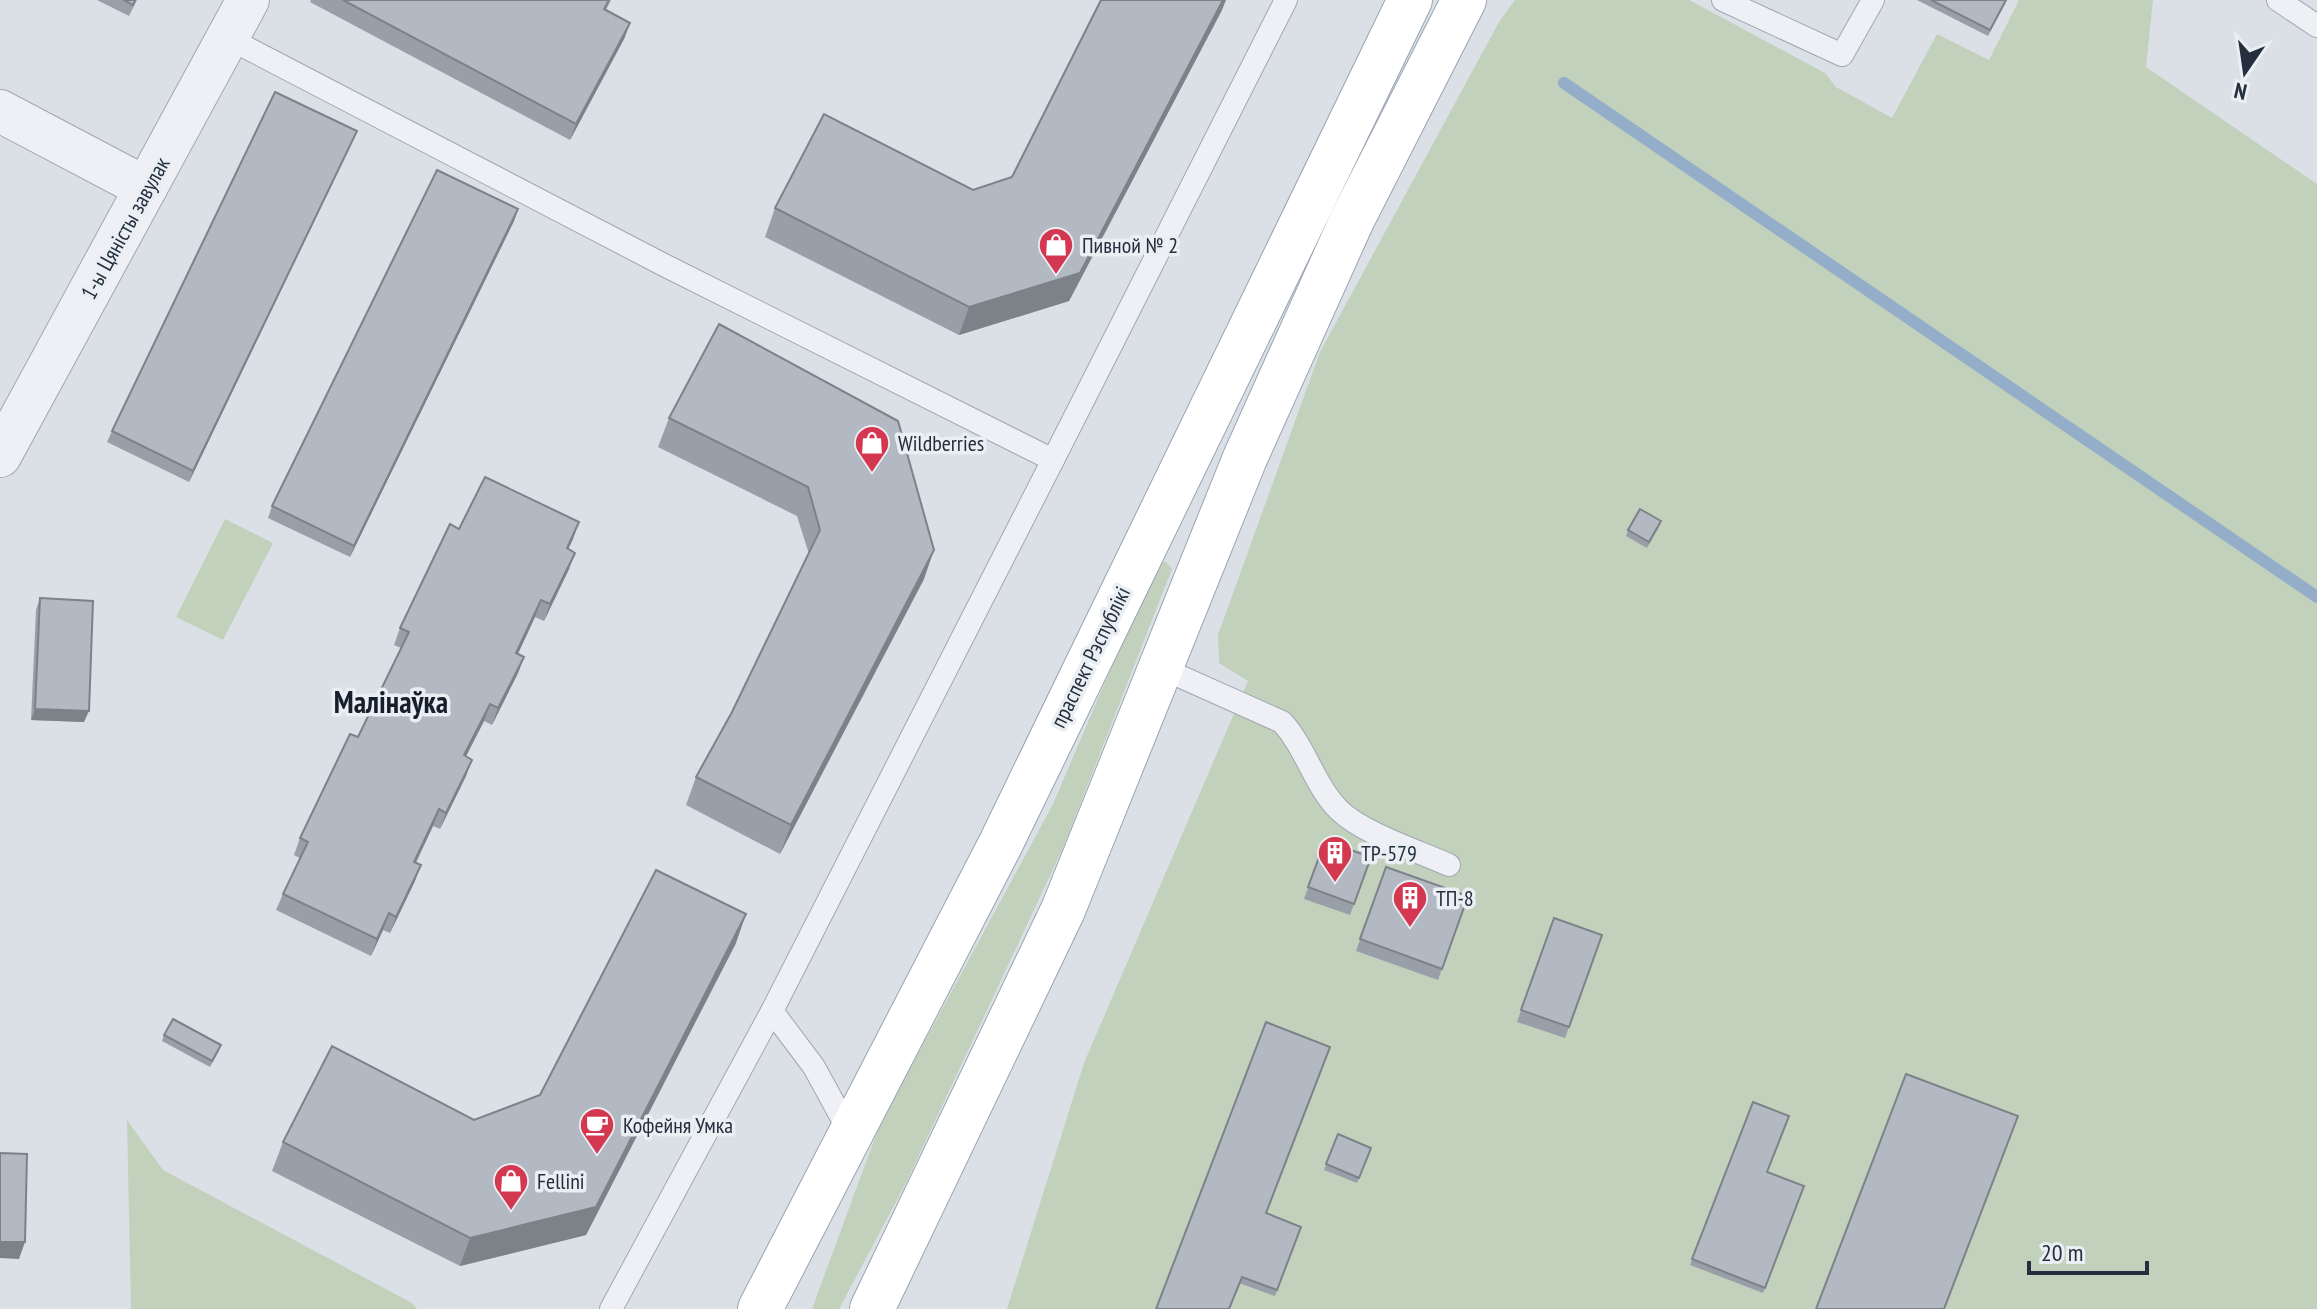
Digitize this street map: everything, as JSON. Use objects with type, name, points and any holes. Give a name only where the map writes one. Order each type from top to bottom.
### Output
[{"type":"main road","name":"праспект Рэспублікі","points":[[760,1309],[1000,845],[1410,0]]},
{"type":"main road","points":[[872,1309],[1063,910],[1245,458],[1352,220],[1464,0]]},
{"type":"street","name":"1-ы Цяністы завулак","points":[[0,456],[248,0]]},
{"type":"street","points":[[0,111],[146,188]]},
{"type":"lane","points":[[611,1309],[772,1011],[1286,0]]},
{"type":"lane","points":[[1723,0],[1842,55],[1873,0]]},
{"type":"lane","points":[[2278,0],[2317,26]]},
{"type":"lane","points":[[228,38],[664,265],[1053,460]]},
{"type":"lane","points":[[1159,667],[1282,722],[1297,739],[1339,811],[1449,865]]},
{"type":"lane","points":[[772,1011],[814,1067],[850,1133]]},
{"type":"green space","points":[[1515,0],[1689,0],[1825,73],[1836,87],[1892,118],[1937,34],[1989,60],[2019,0],[2153,0],[2146,67],[2317,184],[2317,1309],[1007,1309],[1084,1063],[1248,681],[1219,663],[1218,635],[1320,352],[1499,22]]},
{"type":"green space","points":[[225,519],[273,543],[223,640],[176,617]]},
{"type":"green space","points":[[1165,561],[1172,569],[1063,848],[905,1185],[839,1309],[812,1309],[880,1124],[1053,804],[1154,568]]},
{"type":"green space","points":[[127,1120],[163,1170],[412,1303],[417,1309],[131,1309]]},
{"type":"building","points":[[343,0],[609,0],[604,9],[630,23],[576,124]]},
{"type":"building","points":[[1101,0],[1223,0],[1080,273],[969,307],[775,208],[824,114],[973,190],[1012,177]]},
{"type":"building","points":[[1931,0],[2006,0],[1990,30]]},
{"type":"building","points":[[275,92],[357,131],[193,471],[112,431]]},
{"type":"building","points":[[437,170],[518,209],[354,546],[272,506]]},
{"type":"building","points":[[719,324],[898,421],[934,550],[791,825],[696,777],[732,712],[820,530],[808,487],[669,418]]},
{"type":"building","points":[[485,477],[579,522],[567,548],[575,553],[550,604],[541,600],[516,653],[524,657],[498,708],[490,704],[464,755],[472,760],[446,813],[439,809],[414,862],[421,865],[396,917],[389,913],[377,939],[283,894],[308,842],[300,838],[350,734],[358,737],[409,632],[400,628],[450,524],[459,529]]},
{"type":"building","points":[[1640,509],[1661,521],[1649,542],[1628,530]]},
{"type":"building","points":[[40,598],[93,601],[89,711],[35,709]]},
{"type":"building","name":"ТР-579","points":[[1325,841],[1371,857],[1354,904],[1308,887]]},
{"type":"building","name":"ТП-8","points":[[1386,867],[1468,896],[1442,969],[1360,939]]},
{"type":"building","points":[[656,870],[746,914],[596,1207],[470,1238],[283,1142],[332,1046],[474,1120],[540,1095]]},
{"type":"building","points":[[1554,918],[1602,935],[1569,1027],[1521,1010]]},
{"type":"building","points":[[173,1019],[221,1045],[212,1061],[164,1035]]},
{"type":"building","points":[[1266,1022],[1330,1047],[1266,1213],[1301,1227],[1277,1290],[1242,1277],[1229,1309],[1156,1309]]},
{"type":"building","points":[[1906,1074],[2018,1116],[1944,1309],[1816,1309]]},
{"type":"building","points":[[1753,1102],[1789,1116],[1767,1172],[1804,1186],[1765,1288],[1692,1259]]},
{"type":"building","points":[[1338,1134],[1371,1148],[1359,1178],[1326,1164]]},
{"type":"building","points":[[0,1153],[27,1154],[25,1242],[0,1242]]},
{"type":"waterway","points":[[1564,83],[2317,597]]},
{"type":"place","name":"Пивной № 2","points":[[1056,276]]},
{"type":"place","name":"Wildberries","points":[[872,474]]},
{"type":"place","name":"ТР-579","points":[[1335,884]]},
{"type":"place","name":"ТП-8","points":[[1410,929]]},
{"type":"place","name":"Кофейня Умка","points":[[597,1156]]},
{"type":"place","name":"Fellini","points":[[511,1212]]},
{"type":"district","name":"Малінаўка","points":[[391,701]]}]
